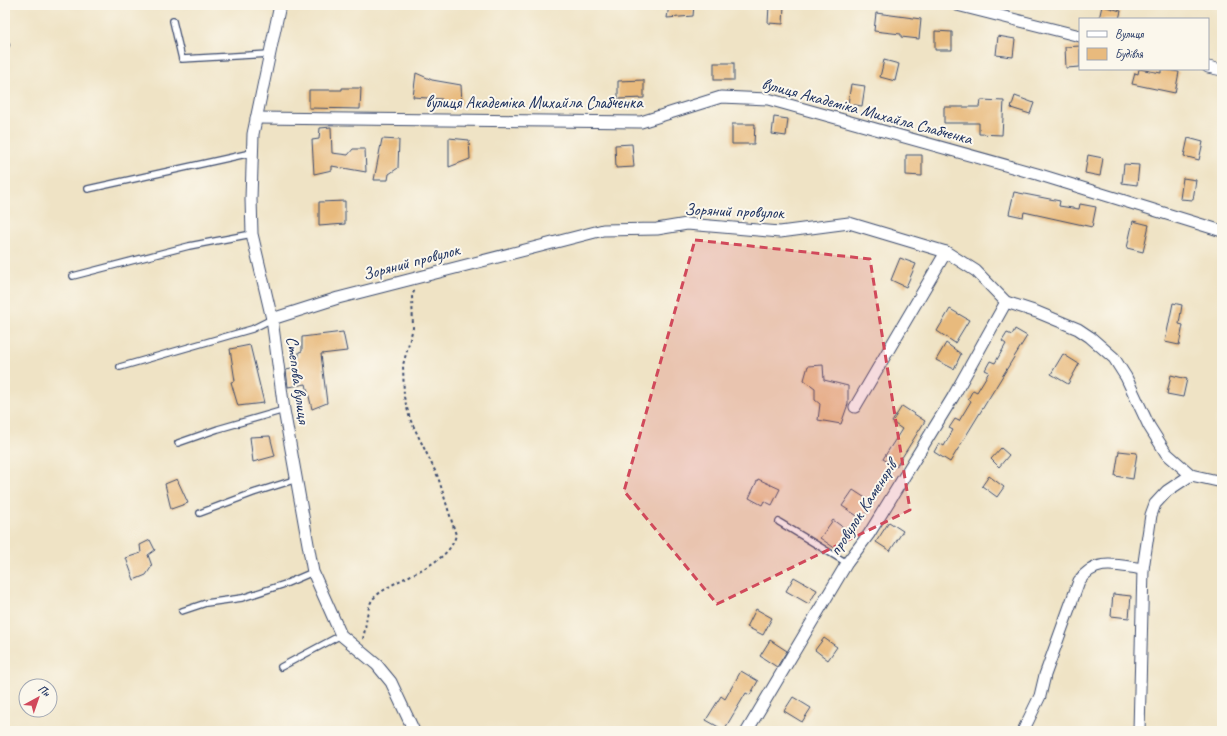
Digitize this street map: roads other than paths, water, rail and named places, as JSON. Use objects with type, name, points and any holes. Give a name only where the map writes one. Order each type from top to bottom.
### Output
[{"type":"street","name":"Степова вулиця","points":[[280,5],[256,118],[251,153],[252,234],[272,319],[284,410],[313,572],[341,635],[378,665],[391,682],[414,731]]},
{"type":"street","points":[[957,5],[1079,36]]},
{"type":"street","points":[[1209,67],[1222,70]]},
{"type":"street","name":"вулиця Академіка Михайла Слабченка","points":[[256,118],[641,122],[721,97],[768,99],[1037,174],[1222,231]]},
{"type":"street","name":"Зоряний провулок","points":[[272,319],[338,298],[603,230],[657,229],[686,224],[780,232],[849,223],[946,252],[976,271],[1006,302],[1037,312],[1078,329],[1114,358],[1126,377],[1149,426],[1166,453],[1191,475],[1222,482]]},
{"type":"street","points":[[855,407],[946,252]]},
{"type":"street","name":"провулок Каменярів","points":[[747,731],[847,563],[869,534],[953,397],[1006,302]]},
{"type":"street","points":[[1139,731],[1143,569],[1151,515],[1155,504],[1167,491],[1191,475]]},
{"type":"street","points":[[1023,731],[1040,696],[1045,675],[1079,581],[1085,573],[1101,565],[1143,569]]},
{"type":"lane","points":[[173,21],[182,59],[269,54]]},
{"type":"lane","points":[[88,189],[251,153]]},
{"type":"lane","points":[[73,276],[190,246],[252,234]]},
{"type":"lane","points":[[120,367],[252,329],[272,319]]},
{"type":"lane","points":[[178,444],[218,429],[284,410]]},
{"type":"lane","points":[[200,514],[254,493],[296,479]]},
{"type":"lane","points":[[779,522],[847,563]]},
{"type":"lane","points":[[182,611],[206,603],[249,596],[285,584],[313,572]]},
{"type":"lane","points":[[281,667],[341,635]]}]
